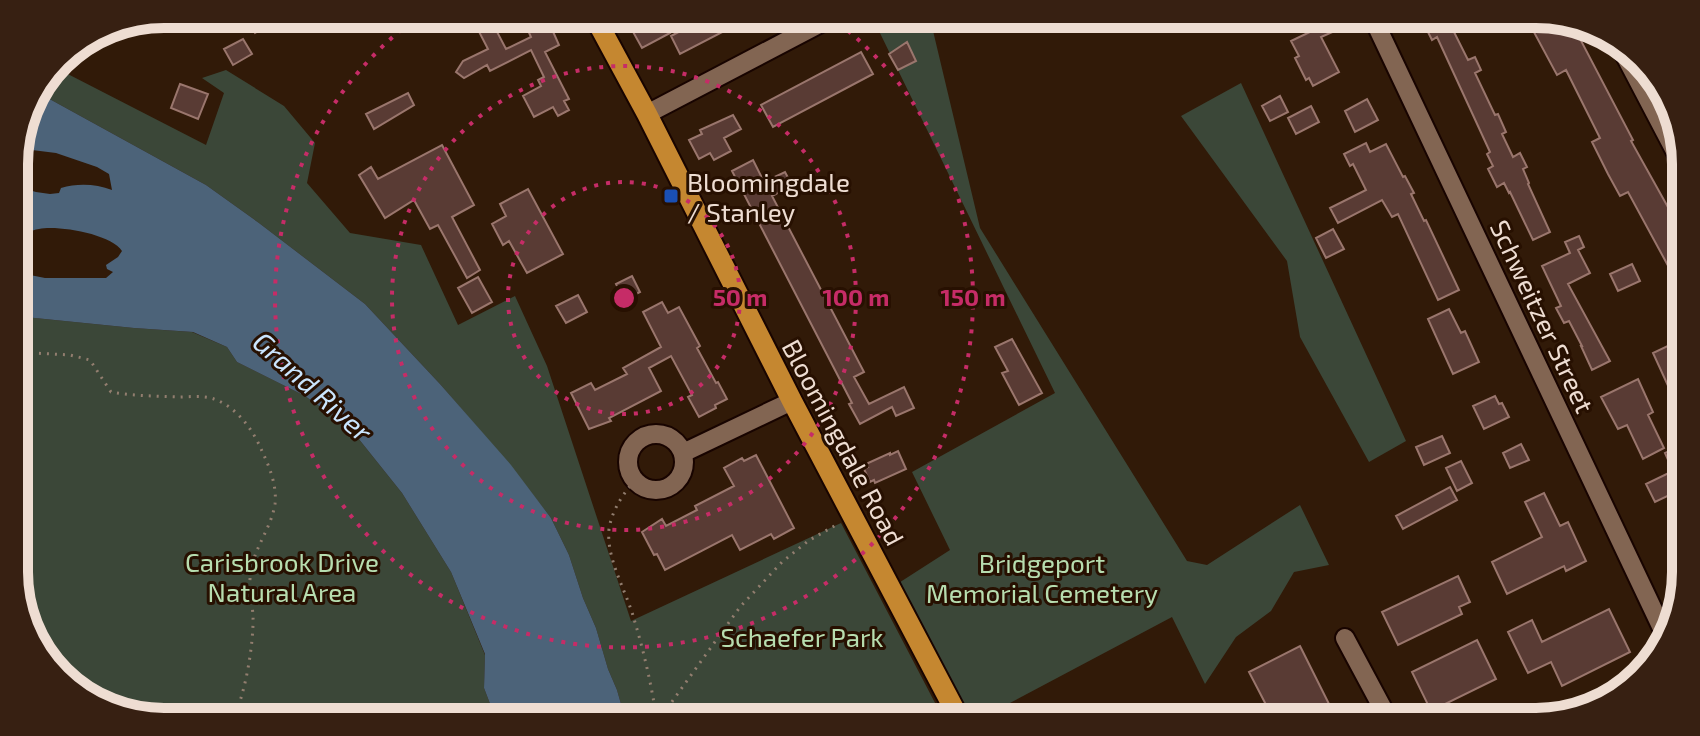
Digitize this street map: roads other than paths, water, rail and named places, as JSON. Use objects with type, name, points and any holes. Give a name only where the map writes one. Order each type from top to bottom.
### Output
[{"type":"main road","name":"Bloomingdale Road","points":[[601,28],[954,708]]},
{"type":"street","points":[[647,114],[811,28]]},
{"type":"street","name":"Schweitzer Street","points":[[1378,28],[1661,626]]},
{"type":"street","points":[[1631,67],[1670,141]]},
{"type":"street","points":[[683,453],[792,401]]},
{"type":"street","points":[[653,434],[672,438],[683,453],[685,465],[681,476],[673,485],[662,490],[650,490],[640,485],[628,466],[634,444],[653,434]]},
{"type":"street","points":[[1345,638],[1382,708]]},
{"type":"water","name":"Grand River","points":[[46,97],[206,185],[365,304],[511,465],[551,518],[569,555],[596,628],[620,708],[492,708],[484,688],[485,654],[451,572],[402,493],[350,428],[305,396],[237,362],[227,347],[193,332],[28,317],[28,275],[45,278],[106,278],[113,272],[106,265],[122,251],[107,240],[71,230],[48,228],[28,232],[28,190],[50,194],[59,193],[61,188],[93,185],[112,190],[109,174],[56,153],[29,150],[38,112]]},
{"type":"place","name":"Bloomingdale / Stanley","points":[[671,196]]},
{"type":"park label","name":"Carisbrook Drive Natural Area","points":[[282,576]]},
{"type":"park label","name":"Bridgeport Memorial Cemetery","points":[[1042,577]]},
{"type":"park label","name":"Schaefer Park","points":[[802,636]]}]
